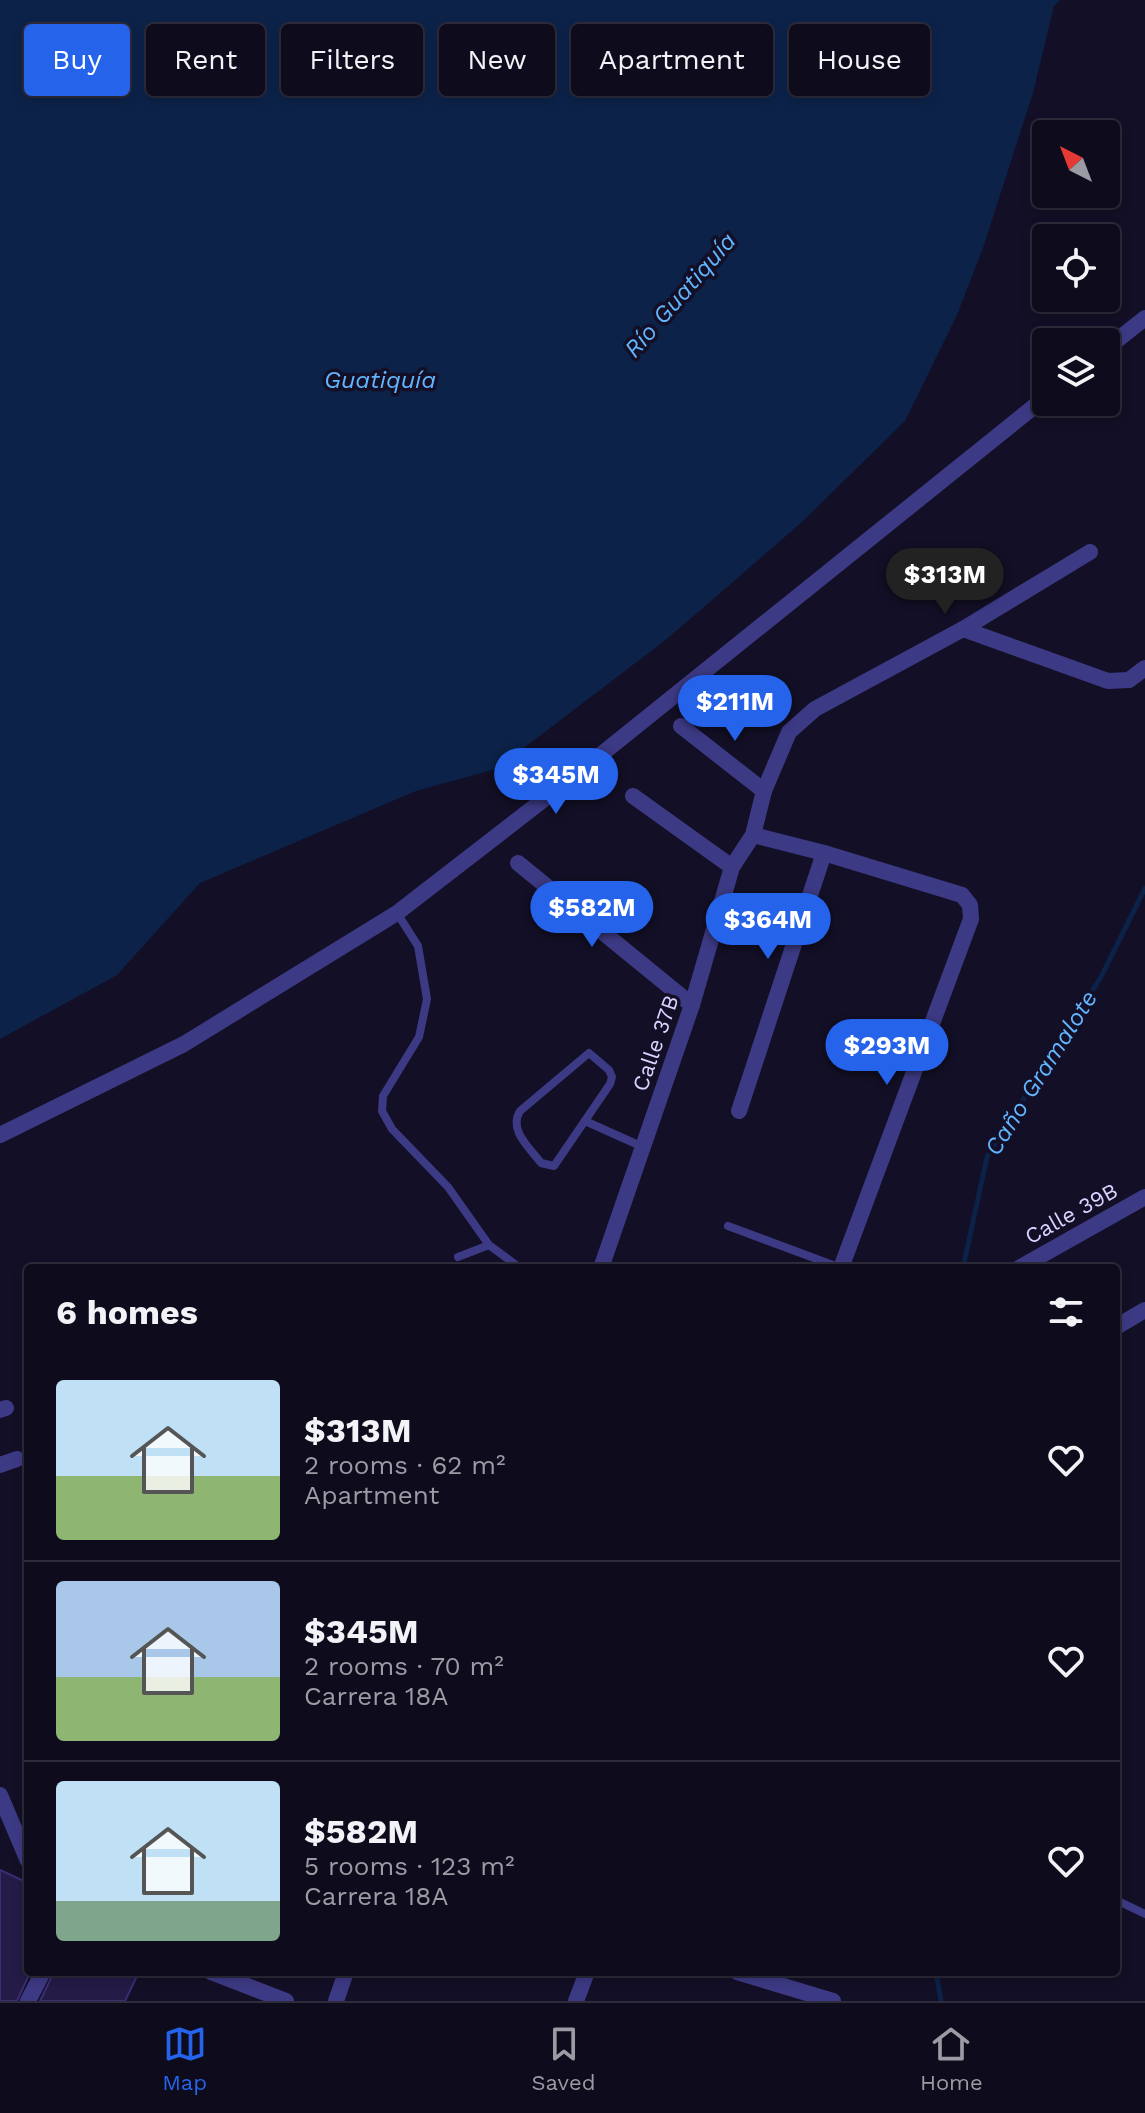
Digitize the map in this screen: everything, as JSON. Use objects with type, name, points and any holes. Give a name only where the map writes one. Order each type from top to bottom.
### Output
[{"type":"street","points":[[1120,338],[1145,318]]},
{"type":"street","points":[[0,1135],[184,1044],[397,913],[583,769],[1032,408]]},
{"type":"street","name":"Calle 37B","points":[[602,1264],[692,1005],[732,867],[753,835],[764,791],[789,732],[815,709],[963,629],[1090,552]]},
{"type":"street","points":[[963,629],[1108,681],[1129,680],[1145,668]]},
{"type":"street","points":[[681,726],[764,791]]},
{"type":"street","points":[[633,796],[732,867]]},
{"type":"street","points":[[753,835],[962,895],[970,905],[971,919],[842,1264]]},
{"type":"street","points":[[739,1111],[824,853]]},
{"type":"street","points":[[518,863],[692,1005]]},
{"type":"street","name":"Calle 39B","points":[[1026,1264],[1145,1197]]},
{"type":"street","points":[[1120,1325],[1145,1310]]},
{"type":"street","points":[[0,1465],[17,1459]]},
{"type":"street","points":[[0,1795],[24,1852]]},
{"type":"street","points":[[28,2001],[41,1976]]},
{"type":"street","points":[[221,1976],[286,2001]]},
{"type":"street","points":[[336,2001],[345,1976]]},
{"type":"street","points":[[576,2001],[585,1976]]},
{"type":"street","points":[[762,1976],[786,1980],[833,2001]]},
{"type":"lane","points":[[397,913],[418,946],[427,999],[419,1037],[383,1096],[382,1111],[392,1129],[448,1187],[489,1245],[515,1264]]},
{"type":"lane","points":[[589,1053],[609,1070],[612,1077],[585,1121],[554,1166],[541,1163],[515,1127],[520,1111],[589,1053]]},
{"type":"lane","points":[[585,1121],[643,1147]]},
{"type":"lane","points":[[728,1226],[830,1264]]},
{"type":"lane","points":[[458,1257],[489,1245]]},
{"type":"lane","points":[[1120,1902],[1145,1914]]},
{"type":"water","name":"Guatiquía","points":[[0,0],[1060,0],[1054,6],[1033,93],[983,248],[957,315],[905,421],[802,522],[667,639],[496,769],[416,791],[200,883],[117,975],[0,1039]]},
{"type":"building","points":[[0,1870],[24,1881],[24,1976],[28,1977],[17,2001],[0,2001]]},
{"type":"building","points":[[52,1976],[137,1976],[125,2001],[40,2001]]},
{"type":"waterway","name":"Caño Gramalote","points":[[964,1264],[987,1157],[1101,977],[1145,888]]},
{"type":"waterway","name":"Caño Gramalote","points":[[937,1976],[941,2001]]},
{"type":"water label","name":"Río Guatiquía","points":[[680,295]]}]
